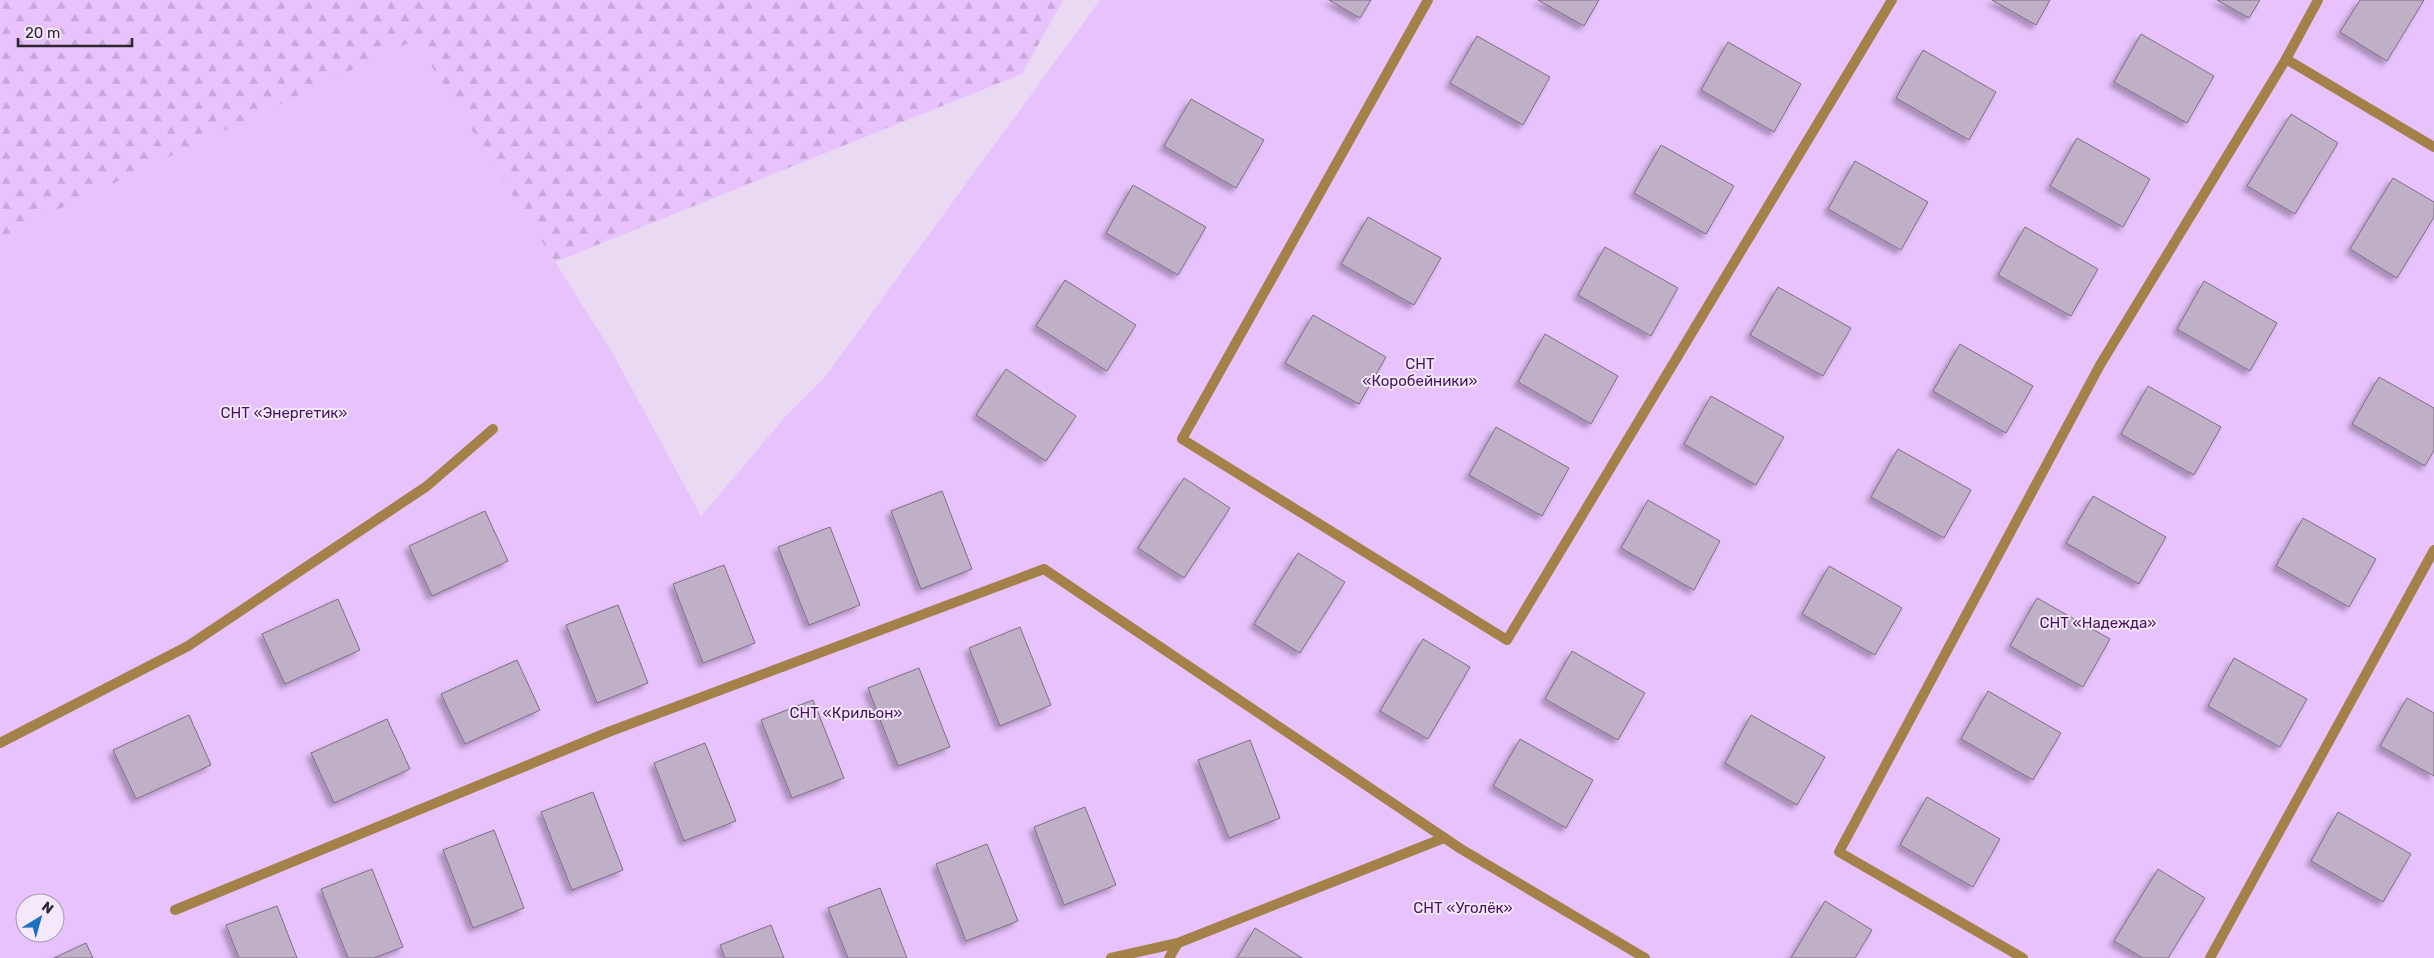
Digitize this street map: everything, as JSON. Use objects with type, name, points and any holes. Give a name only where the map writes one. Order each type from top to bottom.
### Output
[{"type":"street","points":[[1428,0],[1182,439],[1507,640],[1892,0]]},
{"type":"street","points":[[2023,958],[1839,852],[2100,365],[2286,59],[2318,0]]},
{"type":"street","points":[[2286,59],[2434,147]]},
{"type":"street","points":[[0,743],[188,646],[428,486],[492,429]]},
{"type":"street","points":[[2210,958],[2434,550]]},
{"type":"street","points":[[175,910],[612,731],[1044,569],[1444,838],[1646,958]]},
{"type":"street","points":[[1111,958],[1178,943],[1444,838]]},
{"type":"street","points":[[1169,958],[1178,943]]},
{"type":"green space","points":[[0,0],[1063,0],[1022,74],[0,485]]},
{"type":"green space","points":[[1100,0],[2434,0],[2434,958],[0,958],[0,243],[19,228],[415,40],[612,352],[701,516],[786,416],[825,377]]},
{"type":"building","points":[[1329,0],[1371,0],[1360,18]]},
{"type":"building","points":[[1538,0],[1599,0],[1584,26]]},
{"type":"building","points":[[1992,0],[2050,0],[2036,25]]},
{"type":"building","points":[[2217,0],[2260,0],[2249,18]]},
{"type":"building","points":[[2360,0],[2424,0],[2387,61],[2340,32]]},
{"type":"building","points":[[2141,34],[2214,76],[2187,123],[2114,82]]},
{"type":"building","points":[[1477,36],[1550,77],[1523,125],[1450,83]]},
{"type":"building","points":[[1728,42],[1801,84],[1774,132],[1701,90]]},
{"type":"building","points":[[1923,50],[1996,92],[1969,140],[1896,98]]},
{"type":"building","points":[[1191,99],[1264,140],[1236,188],[1164,146]]},
{"type":"building","points":[[2291,114],[2338,143],[2295,214],[2247,186]]},
{"type":"building","points":[[2077,138],[2150,179],[2123,227],[2050,186]]},
{"type":"building","points":[[1661,145],[1734,186],[1706,234],[1634,193]]},
{"type":"building","points":[[1855,161],[1928,202],[1901,250],[1828,209]]},
{"type":"building","points":[[2393,178],[2434,202],[2434,217],[2397,278],[2350,249]]},
{"type":"building","points":[[1133,185],[1206,227],[1178,275],[1106,233]]},
{"type":"building","points":[[1368,217],[1441,258],[1414,305],[1341,264]]},
{"type":"building","points":[[2025,227],[2098,269],[2071,316],[1998,275]]},
{"type":"building","points":[[1605,247],[1678,288],[1651,336],[1578,295]]},
{"type":"building","points":[[1065,280],[1136,325],[1107,371],[1036,326]]},
{"type":"building","points":[[2204,281],[2277,323],[2250,371],[2177,329]]},
{"type":"building","points":[[1778,287],[1851,328],[1823,376],[1750,335]]},
{"type":"building","points":[[1313,315],[1386,357],[1359,404],[1285,363]]},
{"type":"building","points":[[1545,334],[1618,376],[1591,424],[1518,382]]},
{"type":"building","points":[[1960,344],[2033,386],[2006,433],[1933,391]]},
{"type":"building","points":[[1006,369],[1076,416],[1046,461],[976,415]]},
{"type":"building","points":[[2379,377],[2434,408],[2434,450],[2425,466],[2352,424]]},
{"type":"building","points":[[2148,386],[2221,427],[2194,475],[2121,434]]},
{"type":"building","points":[[1711,396],[1784,437],[1756,485],[1684,444]]},
{"type":"building","points":[[1496,427],[1569,468],[1542,516],[1469,475]]},
{"type":"building","points":[[1898,449],[1971,490],[1944,538],[1871,497]]},
{"type":"building","points":[[1184,478],[1230,508],[1184,578],[1138,548]]},
{"type":"building","points":[[942,491],[972,569],[921,589],[891,511]]},
{"type":"building","points":[[2093,496],[2166,537],[2139,584],[2066,543]]},
{"type":"building","points":[[1648,500],[1720,541],[1694,590],[1621,548]]},
{"type":"building","points":[[485,511],[508,561],[432,596],[409,546]]},
{"type":"building","points":[[2303,518],[2376,559],[2349,607],[2276,566]]},
{"type":"building","points":[[830,527],[860,605],[809,625],[778,547]]},
{"type":"building","points":[[1298,553],[1345,582],[1300,653],[1254,624]]},
{"type":"building","points":[[724,565],[755,643],[703,663],[673,584]]},
{"type":"building","points":[[1829,566],[1902,608],[1875,655],[1802,614]]},
{"type":"building","points":[[2037,598],[2110,639],[2083,687],[2010,646]]},
{"type":"building","points":[[338,599],[360,650],[285,684],[262,634]]},
{"type":"building","points":[[618,605],[648,683],[597,703],[566,625]]},
{"type":"building","points":[[1020,627],[1051,705],[1000,726],[969,648]]},
{"type":"building","points":[[1423,639],[1470,667],[1428,739],[1380,711]]},
{"type":"building","points":[[1572,651],[1645,693],[1618,740],[1545,699]]},
{"type":"building","points":[[2234,658],[2307,699],[2280,747],[2208,706]]},
{"type":"building","points":[[517,660],[540,710],[465,744],[441,694]]},
{"type":"building","points":[[919,668],[950,747],[898,766],[868,688]]},
{"type":"building","points":[[1988,691],[2061,733],[2033,780],[1961,739]]},
{"type":"building","points":[[2407,698],[2434,713],[2434,776],[2380,746]]},
{"type":"building","points":[[813,700],[844,778],[792,798],[761,720]]},
{"type":"building","points":[[189,715],[211,765],[136,799],[113,750]]},
{"type":"building","points":[[1751,715],[1825,757],[1797,805],[1725,763]]},
{"type":"building","points":[[387,719],[410,769],[334,803],[311,753]]},
{"type":"building","points":[[1520,739],[1593,780],[1566,828],[1493,786]]},
{"type":"building","points":[[1250,740],[1280,818],[1229,838],[1198,760]]},
{"type":"building","points":[[705,743],[736,821],[684,841],[654,763]]},
{"type":"building","points":[[593,792],[623,870],[572,890],[541,812]]},
{"type":"building","points":[[1927,797],[2000,839],[1973,887],[1900,845]]},
{"type":"building","points":[[1085,807],[1116,885],[1064,905],[1034,827]]},
{"type":"building","points":[[2338,812],[2411,854],[2383,902],[2311,861]]},
{"type":"building","points":[[494,830],[524,908],[473,928],[443,850]]},
{"type":"building","points":[[987,844],[1018,921],[966,941],[936,864]]},
{"type":"building","points":[[372,869],[403,947],[374,958],[348,958],[321,889]]},
{"type":"building","points":[[2158,869],[2205,898],[2168,958],[2143,958],[2114,941]]},
{"type":"building","points":[[880,888],[907,958],[848,958],[828,908]]},
{"type":"building","points":[[1825,901],[1872,930],[1855,958],[1791,958]]},
{"type":"building","points":[[277,906],[297,958],[239,958],[226,925]]},
{"type":"building","points":[[771,925],[784,958],[725,958],[720,945]]},
{"type":"building","points":[[1255,928],[1302,958],[1237,958]]},
{"type":"building","points":[[86,943],[93,958],[54,958]]},
{"type":"park label","name":"СНТ «Коробейники»","points":[[1420,372]]},
{"type":"park label","name":"СНТ «Энергетик»","points":[[284,413]]},
{"type":"park label","name":"СНТ «Надежда»","points":[[2098,623]]},
{"type":"park label","name":"СНТ «Крильон»","points":[[846,713]]},
{"type":"park label","name":"СНТ «Уголёк»","points":[[1463,908]]}]
